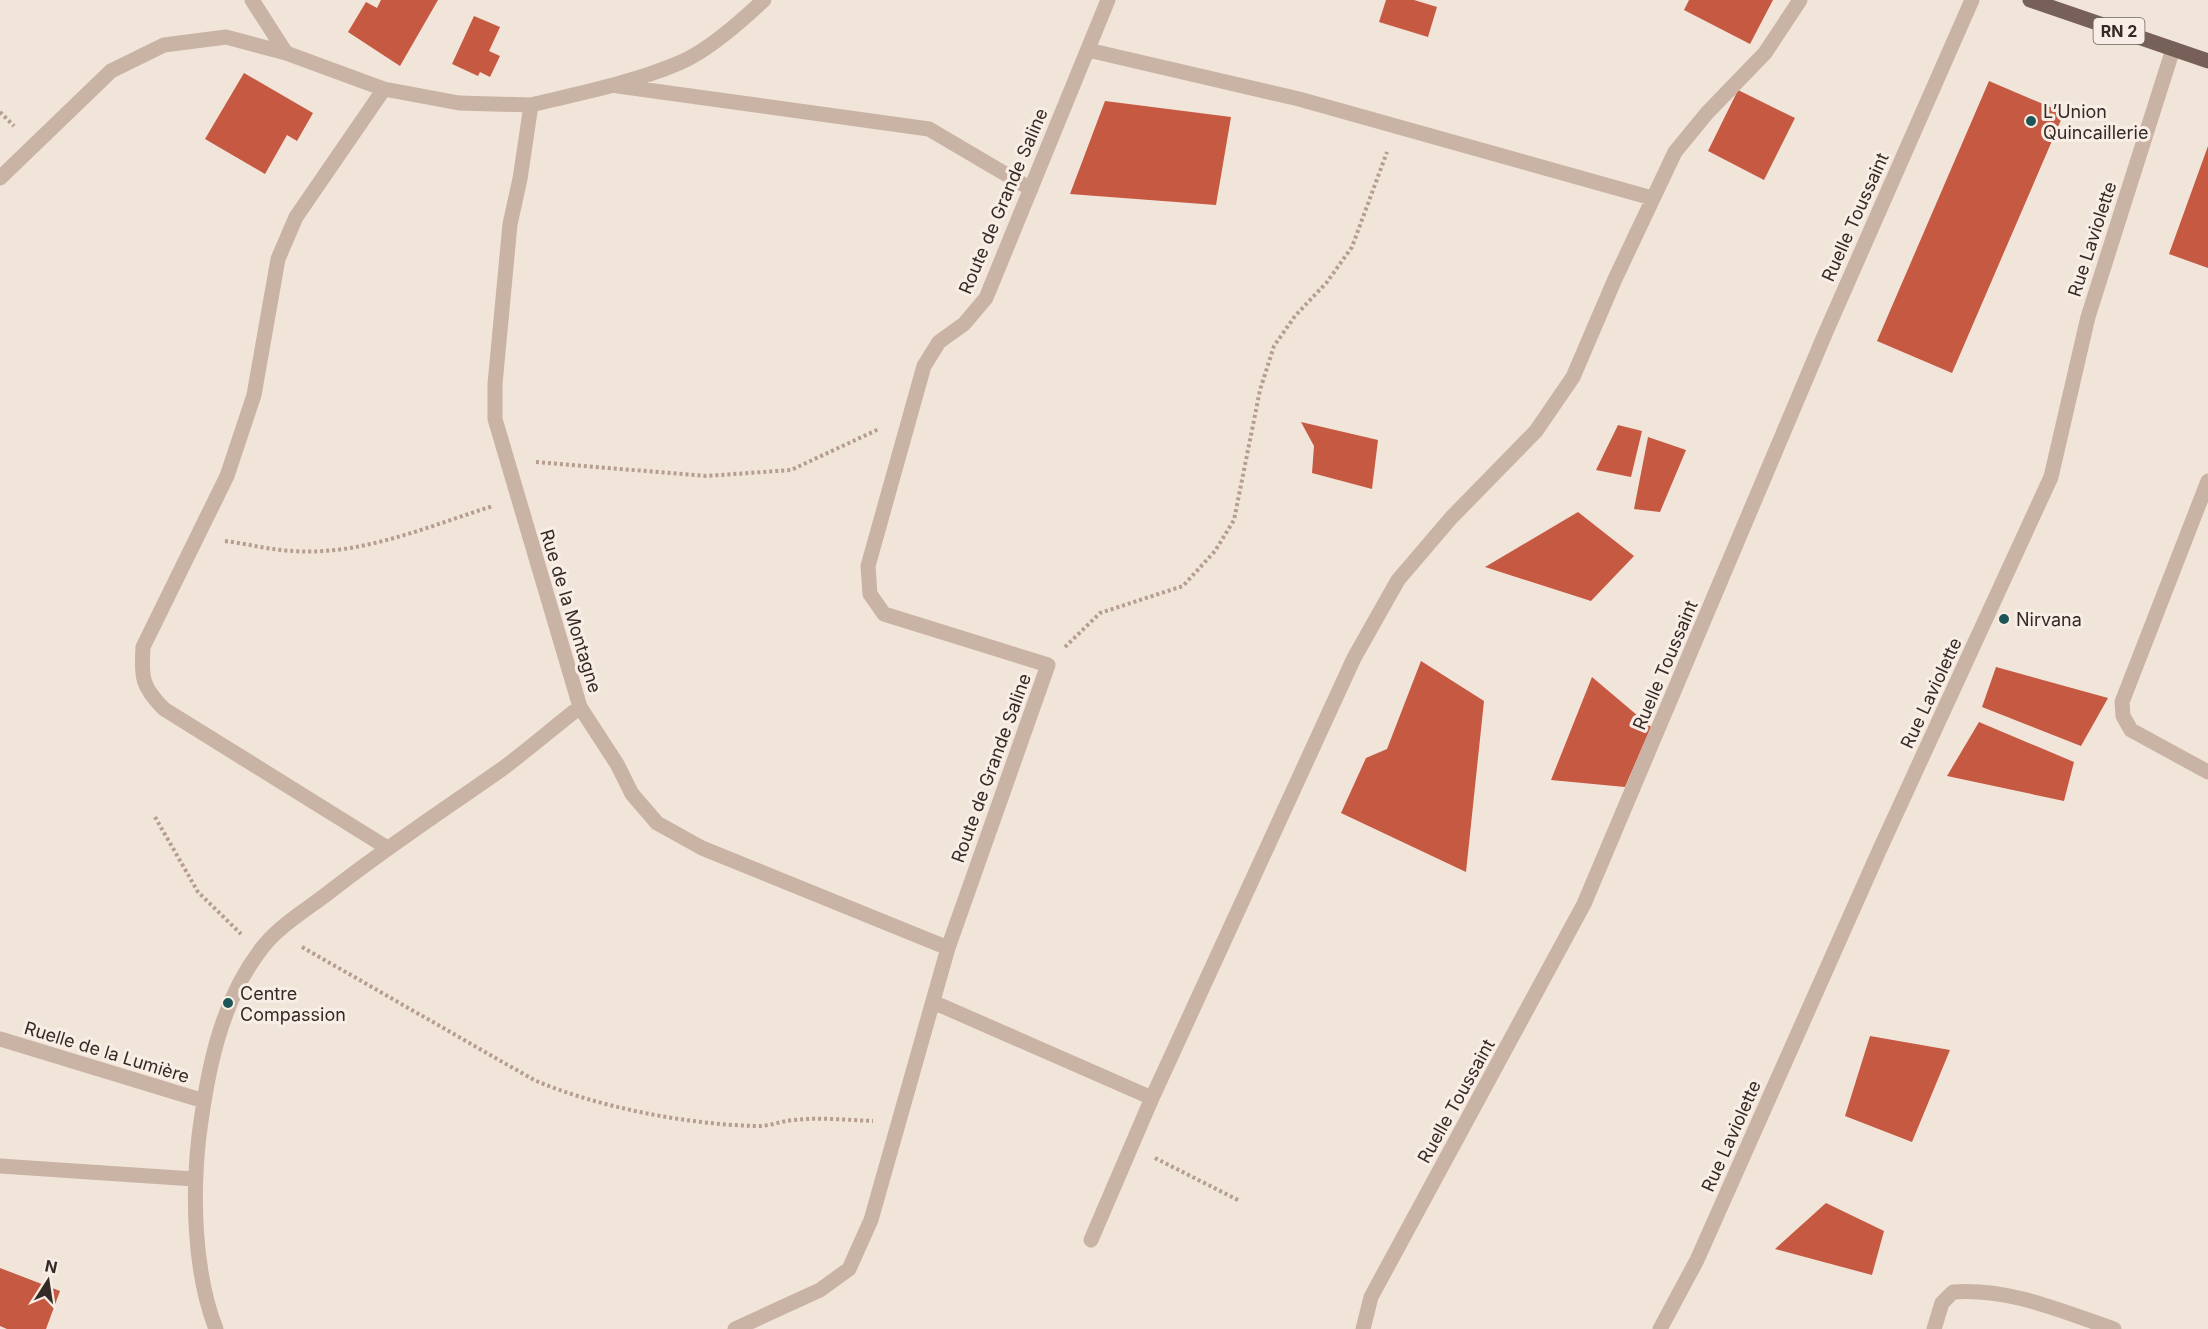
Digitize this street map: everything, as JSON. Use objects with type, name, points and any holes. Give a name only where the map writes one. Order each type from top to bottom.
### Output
[{"type":"main road","name":"RN 2","points":[[2030,0],[2208,61]]},
{"type":"street","points":[[252,0],[286,53]]},
{"type":"street","points":[[0,178],[111,71],[164,45],[226,37],[286,53],[384,89],[459,103],[531,105],[615,86],[681,62],[739,23],[764,0]]},
{"type":"street","name":"Route de Grande Saline","points":[[735,1329],[820,1290],[849,1269],[871,1220],[896,1122],[948,948],[1048,665],[884,614],[870,594],[868,566],[924,366],[939,342],[964,324],[986,298],[1108,0]]},
{"type":"street","points":[[1091,1240],[1131,1144],[1360,648],[1398,580],[1451,518],[1536,431],[1573,377],[1652,198],[1675,152],[1707,113],[1765,53],[1800,0]]},
{"type":"street","name":"Ruelle Toussaint","points":[[1363,1329],[1371,1297],[1584,904],[1826,334],[1972,0]]},
{"type":"street","points":[[1088,50],[1299,99],[1652,198]]},
{"type":"street","name":"Rue Laviolette","points":[[1660,1329],[1697,1260],[1879,851],[2051,477],[2088,317],[2173,50]]},
{"type":"street","points":[[615,86],[929,129],[1031,189]]},
{"type":"street","points":[[384,89],[296,217],[278,259],[254,395],[227,476],[144,647],[141,673],[148,693],[164,709],[386,847]]},
{"type":"street","name":"Rue de la Montagne","points":[[216,1329],[207,1306],[194,1179],[204,1101],[216,1042],[236,990],[259,951],[278,933],[386,847],[504,766],[580,706],[495,419],[495,384],[510,224],[520,179],[531,105]]},
{"type":"street","points":[[2208,481],[2122,702],[2123,716],[2131,730],[2208,772]]},
{"type":"street","points":[[580,706],[617,764],[632,794],[657,823],[702,849],[948,948]]},
{"type":"street","points":[[933,1002],[1152,1098]]},
{"type":"street","name":"Ruelle de la Lumière","points":[[0,1039],[204,1101]]},
{"type":"street","points":[[0,1166],[194,1179]]},
{"type":"street","points":[[1934,1329],[1942,1303],[1953,1292],[2016,1295],[2114,1329]]},
{"type":"path","points":[[1048,665],[1101,613],[1183,586],[1215,551],[1234,520],[1260,390],[1274,346],[1295,316],[1327,282],[1352,247],[1396,126]]},
{"type":"path","points":[[506,459],[706,476],[791,470],[910,415]]},
{"type":"path","points":[[198,537],[293,551],[328,550],[369,544],[517,499]]},
{"type":"path","points":[[155,817],[198,892],[259,951]]},
{"type":"path","points":[[278,933],[534,1080],[569,1095],[608,1106],[736,1125],[769,1126],[803,1119],[896,1122]]},
{"type":"path","points":[[1131,1144],[1240,1201]]},
{"type":"building","points":[[381,0],[438,0],[400,66],[348,32],[366,2],[377,8]]},
{"type":"building","points":[[1386,0],[1414,0],[1437,7],[1428,37],[1379,22]]},
{"type":"building","points":[[1689,0],[1773,0],[1750,44],[1684,10]]},
{"type":"building","points":[[474,16],[500,27],[489,51],[500,56],[490,77],[480,72],[478,76],[452,64]]},
{"type":"building","points":[[244,73],[313,113],[297,141],[287,135],[265,174],[205,139]]},
{"type":"building","points":[[1989,81],[2064,113],[1952,373],[1877,341]]},
{"type":"building","points":[[1738,90],[1795,118],[1764,180],[1708,151]]},
{"type":"building","points":[[1105,101],[1231,117],[1216,205],[1070,194]]},
{"type":"building","points":[[2208,146],[2208,268],[2169,254]]},
{"type":"building","points":[[1301,422],[1378,440],[1372,489],[1312,473],[1314,446]]},
{"type":"building","points":[[1618,425],[1642,431],[1631,477],[1596,470]]},
{"type":"building","points":[[1648,437],[1686,450],[1660,512],[1634,509]]},
{"type":"building","points":[[1578,512],[1634,556],[1591,601],[1485,567]]},
{"type":"building","points":[[1421,661],[1484,701],[1466,872],[1341,813],[1366,758],[1387,749]]},
{"type":"building","points":[[1996,667],[2108,698],[2081,746],[1982,707]]},
{"type":"building","points":[[1592,677],[1651,727],[1625,787],[1551,780]]},
{"type":"building","points":[[1979,722],[2074,762],[2064,801],[1947,776]]},
{"type":"building","points":[[1870,1036],[1950,1050],[1912,1142],[1845,1116]]},
{"type":"building","points":[[1826,1203],[1884,1231],[1872,1275],[1775,1249]]},
{"type":"building","points":[[0,1268],[60,1291],[46,1329],[7,1329],[0,1326]]},
{"type":"place","name":"L’Union Quincaillerie","points":[[2031,121]]},
{"type":"place","name":"Nirvana","points":[[2004,619]]},
{"type":"place","name":"Centre Compassion","points":[[228,1003]]}]
